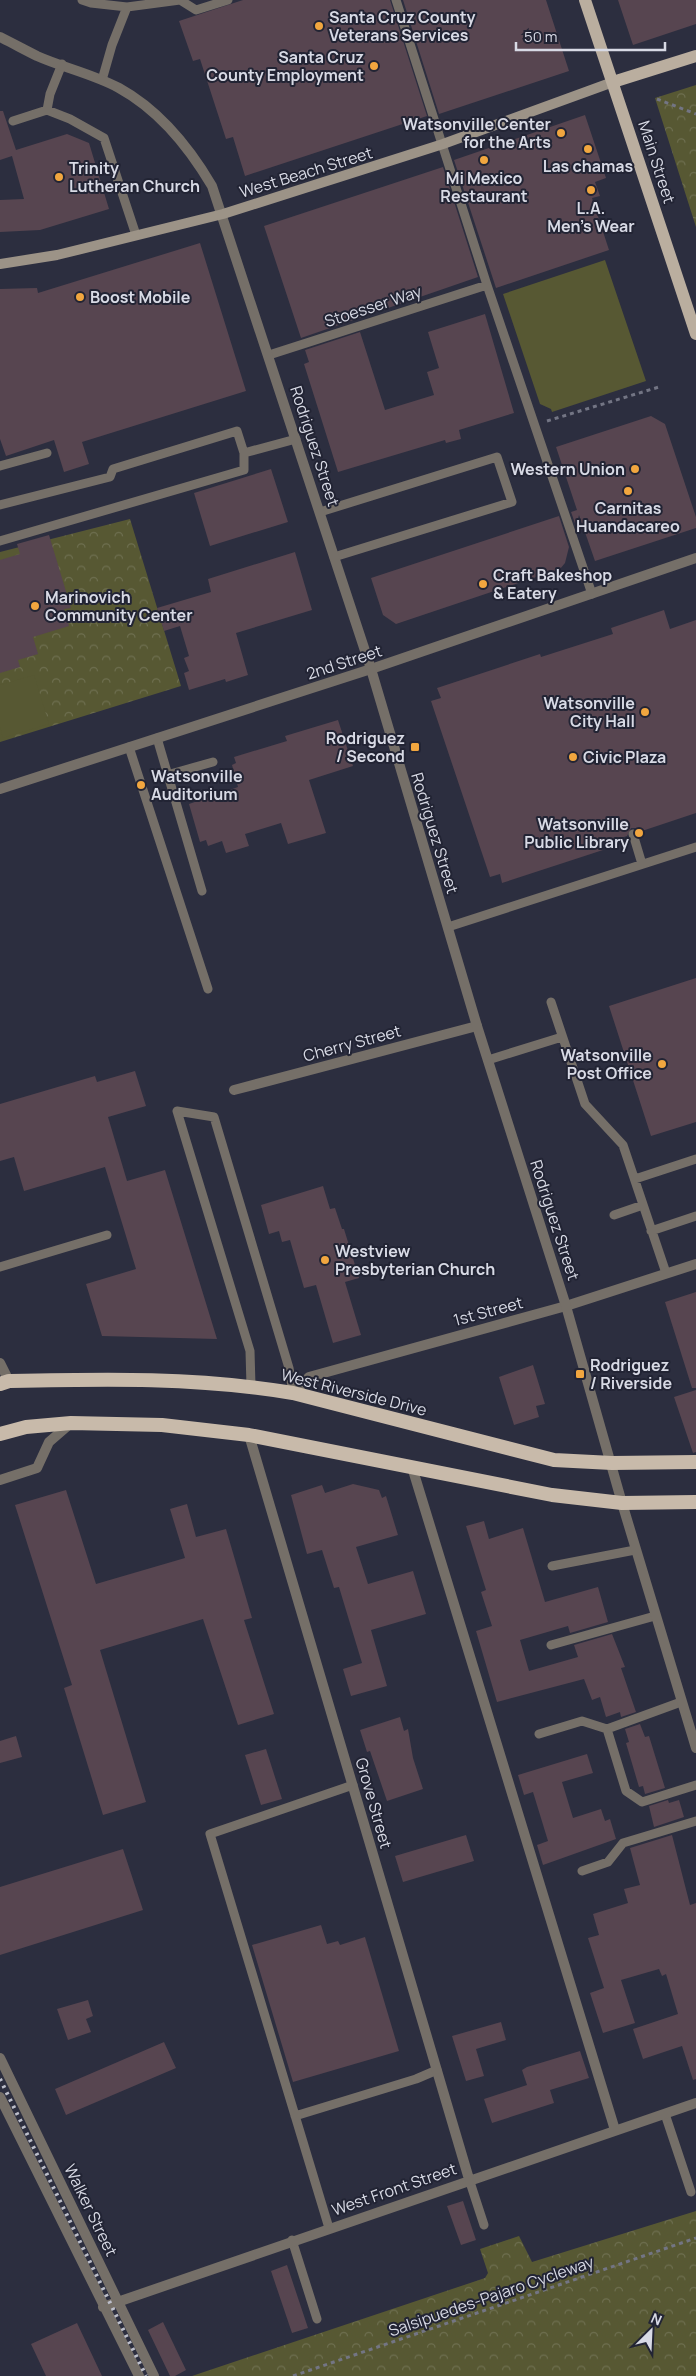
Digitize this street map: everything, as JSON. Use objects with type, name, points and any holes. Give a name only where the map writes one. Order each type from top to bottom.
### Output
[{"type":"highway","name":"West Riverside Drive","points":[[4,1382],[136,1378],[251,1386],[293,1393],[554,1460],[612,1463],[696,1462]]},
{"type":"highway","points":[[0,1434],[26,1427],[71,1423],[162,1425],[249,1435],[552,1495],[622,1503],[696,1502]]},
{"type":"main road","name":"Main Street","points":[[585,0],[695,329]]},
{"type":"main road","points":[[613,82],[696,56]]},
{"type":"main road","name":"West Beach Street","points":[[0,264],[57,255],[223,214],[443,144],[613,82]]},
{"type":"street","name":"Rodriguez Street","points":[[0,37],[38,56],[102,80],[146,106],[180,139],[212,186],[223,214],[371,669],[477,1026],[566,1306],[612,1463],[635,1550],[681,1702],[694,1736],[696,1748]]},
{"type":"street","name":"2nd Street","points":[[0,789],[371,669],[696,558]]},
{"type":"street","name":"Cherry Street","points":[[234,1090],[477,1026]]},
{"type":"street","name":"1st Street","points":[[293,1393],[309,1377],[566,1306],[696,1264]]},
{"type":"street","points":[[0,1363],[4,1382]]},
{"type":"street","points":[[0,1480],[36,1468],[49,1442],[71,1423]]},
{"type":"street","name":"Grove Street","points":[[249,1435],[469,2179]]},
{"type":"street","points":[[412,1467],[615,2130]]},
{"type":"street","name":"Walker Street","points":[[0,2058],[119,2300],[154,2376]]},
{"type":"street","name":"Walker Street","points":[[0,2097],[139,2376]]},
{"type":"street","name":"West Front Street","points":[[103,2307],[469,2179],[696,2103]]},
{"type":"lane","points":[[82,0],[91,3],[127,7],[180,0],[196,10],[228,0]]},
{"type":"lane","points":[[396,0],[487,284],[592,594]]},
{"type":"lane","points":[[102,80],[112,45],[127,7]]},
{"type":"lane","points":[[47,110],[50,94],[62,64]]},
{"type":"lane","points":[[13,121],[47,110],[70,119],[104,138],[136,235]]},
{"type":"lane","name":"Stoesser Way","points":[[269,355],[487,284]]},
{"type":"lane","points":[[0,505],[110,477],[113,469],[237,431],[244,452],[244,470],[0,541]]},
{"type":"lane","points":[[244,452],[296,439]]},
{"type":"lane","points":[[0,466],[47,452]]},
{"type":"lane","points":[[320,512],[497,457],[512,502],[334,557]]},
{"type":"lane","points":[[157,738],[202,891]]},
{"type":"lane","points":[[129,747],[208,988]]},
{"type":"lane","points":[[167,775],[213,762]]},
{"type":"lane","points":[[632,834],[642,864]]},
{"type":"lane","points":[[448,927],[696,846]]},
{"type":"lane","points":[[551,1002],[585,1104],[623,1145],[666,1273]]},
{"type":"lane","points":[[488,1060],[562,1037]]},
{"type":"lane","points":[[251,1386],[250,1351],[178,1111],[214,1117],[289,1368],[293,1393]]},
{"type":"lane","points":[[635,1179],[696,1159]]},
{"type":"lane","points":[[614,1215],[643,1205]]},
{"type":"lane","points":[[651,1231],[696,1216]]},
{"type":"lane","points":[[0,1267],[107,1235]]},
{"type":"lane","points":[[552,1566],[635,1550]]},
{"type":"lane","points":[[551,1645],[655,1616]]},
{"type":"lane","points":[[539,1734],[582,1721],[607,1729],[681,1702]]},
{"type":"lane","points":[[607,1729],[626,1791],[642,1802],[696,1786]]},
{"type":"lane","points":[[329,2228],[210,1834],[353,1785]]},
{"type":"lane","points":[[582,1871],[608,1862],[623,1843],[696,1821]]},
{"type":"lane","points":[[295,2116],[416,2079],[437,2070]]},
{"type":"lane","points":[[664,2114],[690,2192]]},
{"type":"lane","points":[[469,2179],[484,2225]]},
{"type":"lane","points":[[292,2240],[317,2319]]},
{"type":"path","points":[[657,98],[696,114]]},
{"type":"path","points":[[534,424],[659,387]]},
{"type":"path","name":"Salsipuedes-Pajaro Cycleway","points":[[293,2376],[696,2238]]},
{"type":"green space","points":[[696,85],[696,227],[655,98]]},
{"type":"green space","points":[[605,260],[646,381],[552,412],[551,409],[540,404],[503,294]]},
{"type":"green space","points":[[130,519],[181,686],[0,742],[0,552]]},
{"type":"green space","points":[[34,675],[49,724],[3,738],[0,727],[0,685]]},
{"type":"green space","points":[[696,2211],[696,2376],[192,2376],[485,2278],[488,2273],[480,2249],[519,2236],[532,2262]]},
{"type":"building","points":[[243,0],[390,0],[427,116],[245,176],[233,137],[226,139],[200,59],[193,61],[179,21]]},
{"type":"building","points":[[403,0],[546,0],[569,71],[439,114]]},
{"type":"building","points":[[618,0],[696,0],[696,24],[633,45]]},
{"type":"building","name":"Trinity Lutheran Church","points":[[0,111],[3,111],[16,150],[67,134],[89,143],[109,209],[40,230],[0,232],[0,200],[24,199],[12,156],[0,160]]},
{"type":"building","points":[[585,115],[606,178],[595,182],[600,196],[592,198],[609,250],[496,288],[454,160]]},
{"type":"building","points":[[443,167],[478,277],[301,338],[264,226]]},
{"type":"building","points":[[200,243],[246,391],[82,442],[89,464],[64,472],[54,440],[6,456],[0,439],[0,289],[37,288],[38,293]]},
{"type":"building","points":[[485,314],[514,413],[459,430],[461,439],[446,443],[445,440],[338,472],[304,364],[309,362],[305,350],[360,332],[385,410],[434,395],[427,372],[439,368],[428,332]]},
{"type":"building","points":[[651,416],[665,424],[696,517],[696,528],[595,561],[579,515],[576,526],[571,512],[577,510],[556,447]]},
{"type":"building","points":[[271,469],[288,522],[210,546],[194,493]]},
{"type":"building","points":[[559,516],[569,547],[565,563],[560,569],[396,624],[383,615],[371,578]]},
{"type":"building","name":"Marinovich Community Center","points":[[49,535],[71,608],[64,609],[69,626],[33,637],[38,654],[18,660],[20,667],[0,673],[0,560],[20,554],[17,544]]},
{"type":"building","points":[[295,552],[312,610],[236,633],[248,675],[226,682],[225,679],[189,690],[184,673],[189,671],[184,658],[189,656],[180,626],[164,631],[157,608],[211,592],[208,579]]},
{"type":"building","name":"Civic Plaza","points":[[664,610],[670,629],[696,620],[696,813],[639,832],[635,828],[631,828],[627,836],[602,844],[603,850],[502,883],[500,874],[490,877],[431,701],[441,698],[437,688],[540,654],[541,657],[613,634],[611,628]]},
{"type":"building","points":[[338,720],[353,766],[309,780],[326,833],[288,844],[281,823],[245,834],[249,846],[226,853],[222,841],[208,846],[206,840],[200,842],[189,804],[238,787],[232,765],[236,763],[234,757],[287,741],[285,736]]},
{"type":"building","name":"Watsonville Post Office","points":[[696,978],[696,1122],[651,1136],[609,1006]]},
{"type":"building","points":[[135,1071],[146,1106],[108,1117],[127,1181],[165,1170],[217,1339],[102,1336],[86,1284],[136,1269],[105,1167],[24,1191],[14,1157],[0,1161],[0,1104],[95,1076],[97,1082]]},
{"type":"building","name":"Westview Presbyterian Church","points":[[323,1186],[330,1209],[335,1208],[342,1229],[344,1229],[359,1278],[345,1282],[361,1335],[333,1343],[316,1285],[304,1288],[290,1240],[282,1242],[279,1231],[269,1234],[261,1205]]},
{"type":"building","points":[[696,1292],[696,1388],[692,1388],[665,1302]]},
{"type":"building","points":[[533,1365],[545,1404],[536,1406],[539,1417],[514,1425],[499,1377]]},
{"type":"building","points":[[696,1390],[696,1452],[693,1453],[674,1397]]},
{"type":"building","points":[[353,1484],[379,1490],[382,1498],[386,1496],[398,1535],[356,1547],[368,1584],[413,1571],[426,1614],[371,1630],[387,1686],[351,1696],[343,1669],[362,1663],[339,1587],[334,1588],[322,1550],[307,1554],[291,1495],[322,1485],[325,1493]]},
{"type":"building","points":[[66,1490],[96,1584],[185,1558],[170,1509],[187,1504],[196,1537],[226,1529],[252,1618],[244,1620],[274,1714],[238,1725],[203,1619],[100,1650],[146,1802],[103,1815],[64,1688],[72,1685],[15,1505]]},
{"type":"building","points":[[484,1521],[489,1539],[523,1528],[545,1602],[598,1587],[608,1622],[570,1633],[568,1626],[520,1640],[529,1671],[578,1657],[574,1645],[612,1634],[625,1667],[621,1668],[636,1712],[621,1717],[620,1712],[606,1717],[600,1697],[592,1700],[584,1679],[497,1702],[476,1631],[492,1626],[481,1592],[486,1590],[466,1526]]},
{"type":"building","points":[[400,1717],[404,1731],[408,1729],[413,1758],[423,1789],[387,1801],[370,1751],[367,1752],[360,1730]]},
{"type":"building","points":[[640,1724],[645,1737],[649,1736],[665,1788],[645,1794],[643,1786],[639,1787],[626,1743],[629,1742],[625,1729]]},
{"type":"building","points":[[16,1736],[22,1757],[0,1763],[0,1741]]},
{"type":"building","points":[[266,1749],[282,1799],[261,1805],[245,1755]]},
{"type":"building","points":[[587,1754],[593,1773],[562,1782],[573,1818],[601,1809],[605,1821],[610,1819],[616,1839],[543,1865],[537,1845],[548,1841],[533,1792],[524,1795],[518,1775]]},
{"type":"building","points":[[668,1800],[669,1803],[679,1800],[684,1817],[654,1827],[649,1806]]},
{"type":"building","points":[[466,1835],[474,1861],[403,1882],[395,1856]]},
{"type":"building","points":[[672,1835],[690,1905],[696,1903],[696,2079],[693,2080],[682,2046],[643,2059],[633,2029],[678,2014],[666,1974],[662,1976],[659,1969],[621,1980],[635,2023],[603,2033],[590,1993],[604,1988],[588,1938],[599,1935],[593,1914],[628,1903],[624,1889],[640,1885],[630,1848]]},
{"type":"building","points":[[123,1849],[143,1910],[0,1955],[0,1887]]},
{"type":"building","points":[[321,1925],[327,1944],[338,1941],[340,1945],[365,1937],[399,2051],[293,2082],[252,1945]]},
{"type":"building","points":[[88,2000],[93,2016],[86,2019],[91,2032],[68,2040],[57,2009]]},
{"type":"building","points":[[501,2022],[506,2040],[476,2049],[484,2076],[466,2081],[452,2036]]},
{"type":"building","points":[[164,2042],[176,2068],[66,2115],[55,2089]]},
{"type":"building","points":[[580,2051],[589,2078],[550,2090],[554,2103],[492,2123],[484,2099],[527,2085],[522,2070],[527,2067]]},
{"type":"building","points":[[463,2201],[476,2240],[461,2245],[447,2206]]},
{"type":"building","points":[[287,2265],[308,2328],[292,2333],[271,2271]]},
{"type":"building","points":[[163,2322],[186,2370],[175,2376],[170,2376],[148,2330]]},
{"type":"building","points":[[77,2323],[102,2376],[46,2376],[31,2344]]},
{"type":"railway","points":[[0,2079],[146,2376]]},
{"type":"place","name":"Santa Cruz County Veterans Services","points":[[319,26]]},
{"type":"place","name":"Santa Cruz County Employment","points":[[374,66]]},
{"type":"place","name":"Watsonville Center for the Arts","points":[[561,133]]},
{"type":"place","name":"Las chamas","points":[[588,149]]},
{"type":"place","name":"Mi Mexico Restaurant","points":[[484,160]]},
{"type":"place","name":"Trinity Lutheran Church","points":[[59,177]]},
{"type":"place","name":"L.A. Men's Wear","points":[[591,190]]},
{"type":"place","name":"Boost Mobile","points":[[80,297]]},
{"type":"place","name":"Western Union","points":[[635,469]]},
{"type":"place","name":"Carnitas Huandacareo","points":[[628,491]]},
{"type":"place","name":"Craft Bakeshop & Eatery","points":[[483,584]]},
{"type":"place","name":"Marinovich Community Center","points":[[35,606]]},
{"type":"place","name":"Watsonville City Hall","points":[[645,712]]},
{"type":"place","name":"Rodriguez / Second","points":[[415,747]]},
{"type":"place","name":"Civic Plaza","points":[[573,757]]},
{"type":"place","name":"Watsonville Auditorium","points":[[141,785]]},
{"type":"place","name":"Watsonville Public Library","points":[[639,833]]},
{"type":"place","name":"Watsonville Post Office","points":[[662,1064]]},
{"type":"place","name":"Westview Presbyterian Church","points":[[325,1260]]},
{"type":"place","name":"Rodriguez / Riverside","points":[[580,1374]]}]
